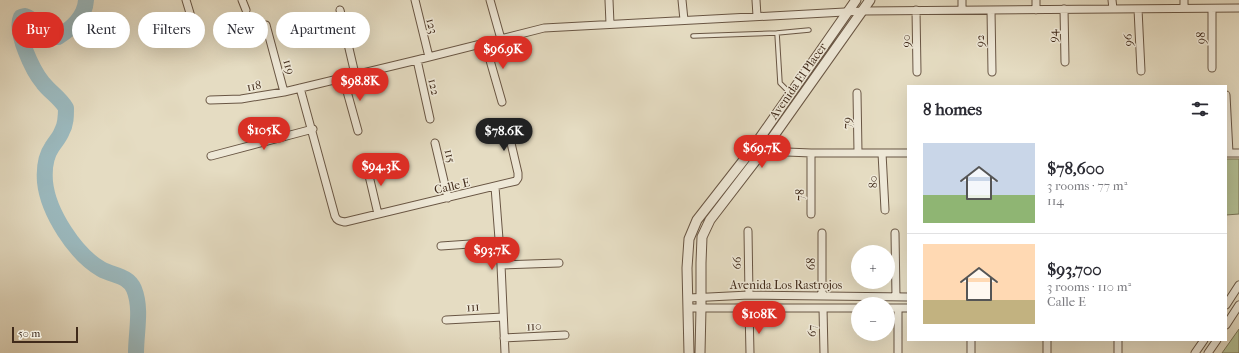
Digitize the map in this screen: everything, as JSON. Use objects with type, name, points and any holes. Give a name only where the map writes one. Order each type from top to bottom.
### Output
[{"type":"street","points":[[186,0],[190,12]]},
{"type":"street","points":[[242,0],[246,10]]},
{"type":"street","name":"123","points":[[414,0],[429,57]]},
{"type":"street","points":[[490,0],[501,39]]},
{"type":"street","points":[[609,0],[610,24]]},
{"type":"street","points":[[682,0],[684,20]]},
{"type":"street","points":[[756,0],[757,16]]},
{"type":"street","name":"Avenida El Placer","points":[[689,353],[689,239],[697,220],[750,152],[856,0]]},
{"type":"street","name":"Avenida El Placer","points":[[700,353],[702,237],[710,220],[763,151],[870,0]]},
{"type":"street","points":[[962,0],[962,10]]},
{"type":"street","points":[[1036,0],[1036,10]]},
{"type":"street","points":[[1112,0],[1113,9]]},
{"type":"street","points":[[1184,0],[1184,8]]},
{"type":"street","name":"118","points":[[210,100],[241,100],[284,92],[544,28],[863,10],[1239,8]]},
{"type":"street","name":"94","points":[[1064,9],[1065,62]]},
{"type":"street","name":"96","points":[[1138,9],[1140,71]]},
{"type":"street","name":"98","points":[[1212,9],[1212,68]]},
{"type":"street","points":[[340,10],[355,74]]},
{"type":"street","name":"90","points":[[916,10],[917,72]]},
{"type":"street","name":"92","points":[[990,10],[992,72]]},
{"type":"street","name":"119","points":[[268,32],[284,92]]},
{"type":"street","points":[[485,43],[502,102]]},
{"type":"street","name":"122","points":[[417,60],[430,119]]},
{"type":"street","points":[[343,77],[358,132]]},
{"type":"street","name":"Calle E","points":[[300,88],[313,129],[337,219],[345,222],[516,181],[518,178],[518,173],[507,126]]},
{"type":"street","name":"79","points":[[857,93],[858,152]]},
{"type":"street","points":[[211,156],[313,129]]},
{"type":"street","name":"115","points":[[435,142],[448,198]]},
{"type":"street","points":[[763,151],[811,153],[907,153]]},
{"type":"street","name":"78","points":[[811,153],[811,214]]},
{"type":"street","name":"80","points":[[882,153],[885,210]]},
{"type":"street","points":[[1227,153],[1239,153]]},
{"type":"street","points":[[366,163],[378,214]]},
{"type":"street","points":[[494,187],[501,265],[505,353]]},
{"type":"street","name":"66","points":[[748,231],[749,295]]},
{"type":"street","name":"68","points":[[822,233],[822,296]]},
{"type":"street","points":[[895,233],[896,297]]},
{"type":"street","points":[[441,246],[499,242]]},
{"type":"street","points":[[501,265],[559,264]]},
{"type":"street","points":[[1227,304],[1239,285]]},
{"type":"street","name":"Avenida Los Rastrojos","points":[[689,298],[749,295],[907,297]]},
{"type":"street","points":[[1227,306],[1238,307],[1227,324]]},
{"type":"street","name":"Avenida Los Rastrojos","points":[[689,308],[851,308]]},
{"type":"street","points":[[749,308],[750,353]]},
{"type":"street","name":"67","points":[[823,308],[824,353]]},
{"type":"street","points":[[898,353],[898,308],[907,308]]},
{"type":"street","name":"111","points":[[446,320],[503,317]]},
{"type":"street","name":"110","points":[[504,338],[566,335]]},
{"type":"street","points":[[971,341],[971,353]]},
{"type":"street","points":[[1046,341],[1047,353]]},
{"type":"street","points":[[1118,341],[1118,353]]},
{"type":"street","points":[[1196,353],[1203,341]]},
{"type":"street","points":[[1208,353],[1216,341]]},
{"type":"lane","points":[[693,36],[777,33],[809,30]]},
{"type":"lane","points":[[777,33],[780,84],[791,94]]},
{"type":"green space","points":[[1227,159],[1239,159],[1239,214],[1227,215]]},
{"type":"green space","points":[[1239,329],[1239,353],[1222,353]]},
{"type":"waterway","points":[[86,0],[83,12],[77,22],[58,37],[47,34],[34,21],[25,16],[21,17],[20,32],[22,41],[34,70],[66,108],[66,120],[60,135],[48,155],[46,163],[45,182],[51,206],[64,231],[82,253],[101,269],[124,278],[134,289],[138,304],[136,353]]}]
